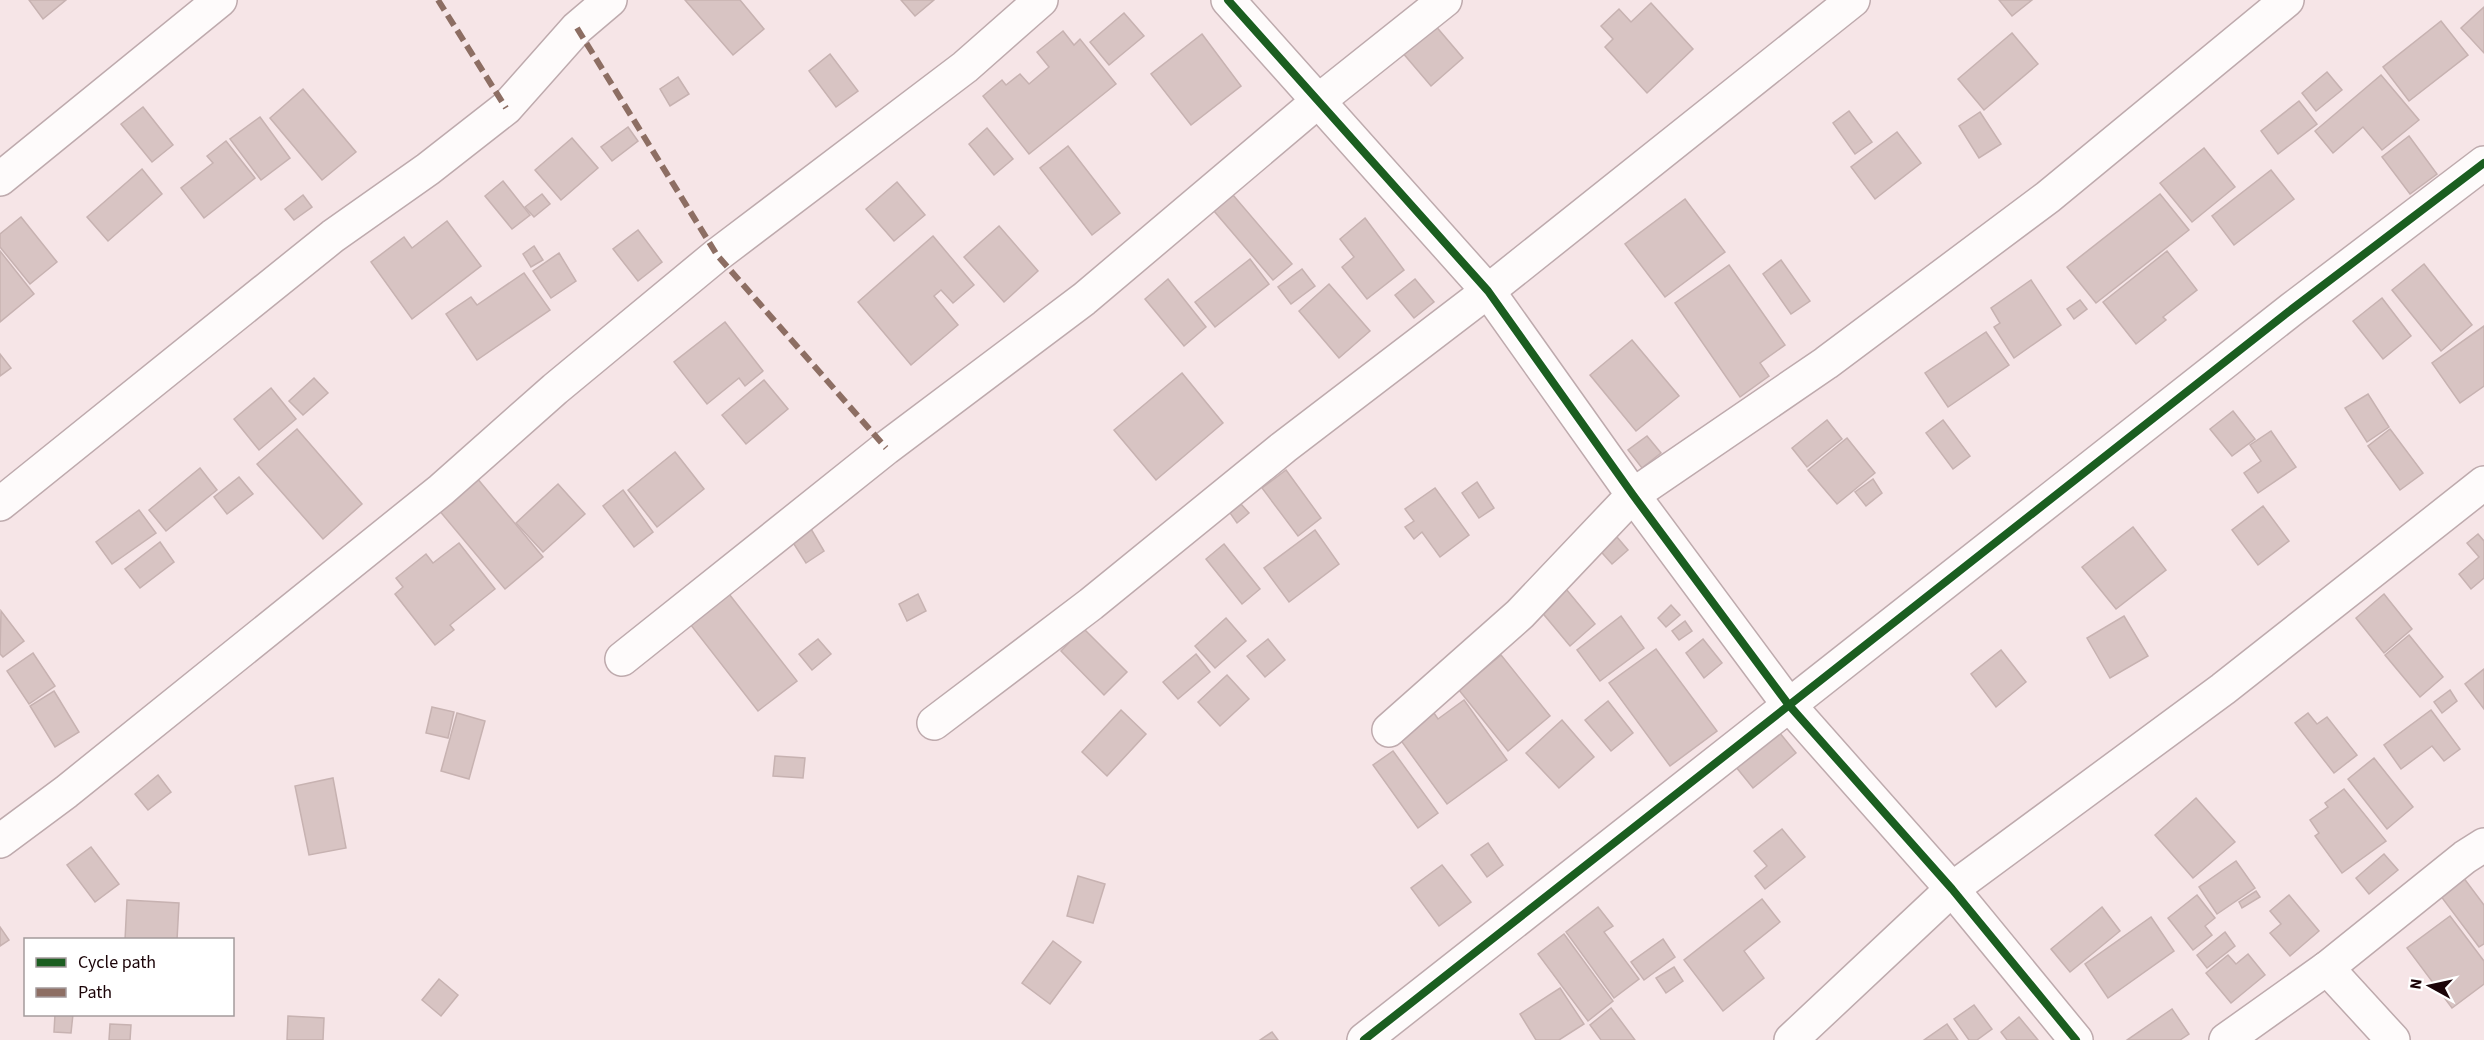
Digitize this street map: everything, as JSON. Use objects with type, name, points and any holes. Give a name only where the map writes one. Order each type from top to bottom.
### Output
[{"type":"street","points":[[0,179],[220,0]]},
{"type":"street","points":[[0,504],[333,236],[428,169],[506,108],[577,28],[610,0]]},
{"type":"street","points":[[0,841],[66,792],[441,490],[555,389],[717,255],[964,67],[1041,0]]},
{"type":"street","points":[[1228,0],[1488,291],[1633,495],[1788,704],[1952,889],[2076,1040]]},
{"type":"street","points":[[622,659],[886,448],[1084,299],[1317,102],[1444,0]]},
{"type":"street","points":[[934,723],[1091,603],[1284,447],[1488,291],[1853,0]]},
{"type":"street","points":[[1389,730],[1520,614],[1633,495],[1826,363],[2048,197],[2287,0]]},
{"type":"street","points":[[1365,1040],[1788,704],[2292,309],[2484,163]]},
{"type":"street","points":[[1791,1040],[1952,889],[2223,689],[2484,483]]},
{"type":"street","points":[[2226,1040],[2327,968],[2465,857],[2484,845]]},
{"type":"street","points":[[2327,968],[2393,1040]]},
{"type":"building","points":[[29,0],[66,0],[43,19]]},
{"type":"building","points":[[685,0],[740,0],[764,29],[733,55]]},
{"type":"building","points":[[901,0],[934,0],[915,16]]},
{"type":"building","points":[[1999,0],[2032,0],[2012,16]]},
{"type":"building","points":[[1651,3],[1693,49],[1647,93],[1605,47],[1613,39],[1601,26],[1619,9],[1631,22]]},
{"type":"building","points":[[2484,7],[2484,53],[2461,28]]},
{"type":"building","points":[[1124,13],[1144,36],[1109,65],[1090,42]]},
{"type":"building","points":[[1428,17],[1463,58],[1431,86],[1396,45]]},
{"type":"building","points":[[2441,21],[2468,55],[2409,101],[2383,67]]},
{"type":"building","points":[[1063,31],[1074,45],[1080,39],[1116,84],[1029,154],[983,96],[1002,80],[1006,85],[1020,74],[1029,84],[1049,67],[1037,52]]},
{"type":"building","points":[[2012,33],[2038,64],[1984,110],[1958,79]]},
{"type":"building","points":[[1202,34],[1241,86],[1191,125],[1151,74]]},
{"type":"building","points":[[830,54],[858,91],[836,107],[809,71]]},
{"type":"building","points":[[2327,72],[2342,90],[2316,111],[2302,93]]},
{"type":"building","points":[[2381,75],[2419,120],[2382,150],[2363,127],[2333,153],[2315,131]]},
{"type":"building","points":[[678,77],[689,94],[670,106],[660,89]]},
{"type":"building","points":[[303,89],[356,152],[322,180],[270,118]]},
{"type":"building","points":[[2299,101],[2317,124],[2278,154],[2261,131]]},
{"type":"building","points":[[143,107],[173,145],[152,162],[121,124]]},
{"type":"building","points":[[1849,111],[1872,142],[1855,154],[1833,123]]},
{"type":"building","points":[[1980,112],[2001,144],[1979,158],[1959,126]]},
{"type":"building","points":[[260,117],[290,158],[261,180],[230,139]]},
{"type":"building","points":[[628,127],[638,141],[612,161],[601,147]]},
{"type":"building","points":[[987,128],[1013,159],[994,175],[969,144]]},
{"type":"building","points":[[1897,132],[1921,163],[1875,199],[1851,167]]},
{"type":"building","points":[[2409,136],[2437,174],[2410,194],[2382,157]]},
{"type":"building","points":[[572,138],[598,168],[561,200],[535,170]]},
{"type":"building","points":[[226,141],[255,178],[204,218],[181,188],[213,163],[207,156]]},
{"type":"building","points":[[1068,146],[1120,213],[1092,235],[1040,168]]},
{"type":"building","points":[[2204,148],[2235,187],[2192,222],[2160,183]]},
{"type":"building","points":[[142,169],[162,194],[108,241],[87,217]]},
{"type":"building","points":[[2271,170],[2294,199],[2234,245],[2212,216]]},
{"type":"building","points":[[503,181],[530,215],[512,229],[485,196]]},
{"type":"building","points":[[897,182],[925,215],[894,241],[866,209]]},
{"type":"building","points":[[542,194],[550,204],[534,217],[525,207]]},
{"type":"building","points":[[2160,194],[2189,230],[2096,303],[2067,267]]},
{"type":"building","points":[[303,195],[312,207],[294,220],[285,209]]},
{"type":"building","points":[[1233,195],[1292,264],[1273,280],[1214,211]]},
{"type":"building","points":[[1685,199],[1725,252],[1665,297],[1625,244]]},
{"type":"building","points":[[21,217],[57,262],[30,284],[0,247],[0,234]]},
{"type":"building","points":[[1365,218],[1404,270],[1367,299],[1342,267],[1354,257],[1340,239]]},
{"type":"building","points":[[447,221],[481,266],[412,319],[371,262],[404,237],[412,248]]},
{"type":"building","points":[[999,226],[1038,271],[1004,302],[964,257]]},
{"type":"building","points":[[638,230],[662,262],[638,281],[613,249]]},
{"type":"building","points":[[933,236],[974,285],[953,303],[941,290],[934,296],[958,325],[911,365],[858,302]]},
{"type":"building","points":[[534,246],[543,260],[531,267],[523,254]]},
{"type":"building","points":[[0,251],[34,294],[0,322]]},
{"type":"building","points":[[2167,251],[2197,290],[2163,317],[2166,320],[2136,344],[2103,302]]},
{"type":"building","points":[[559,253],[576,281],[551,298],[533,271]]},
{"type":"building","points":[[1250,259],[1269,284],[1215,327],[1195,302]]},
{"type":"building","points":[[1781,260],[1810,301],[1791,314],[1763,274]]},
{"type":"building","points":[[2424,264],[2472,325],[2441,351],[2392,290]]},
{"type":"building","points":[[1729,265],[1785,345],[1760,363],[1769,376],[1740,397],[1675,303]]},
{"type":"building","points":[[1302,269],[1315,286],[1291,304],[1278,287]]},
{"type":"building","points":[[524,273],[550,310],[477,360],[446,314],[471,297],[477,305]]},
{"type":"building","points":[[1168,279],[1206,327],[1184,346],[1145,299]]},
{"type":"building","points":[[1415,279],[1434,302],[1414,318],[1395,295]]},
{"type":"building","points":[[2031,280],[2061,325],[2014,358],[1994,327],[2000,323],[1991,308]]},
{"type":"building","points":[[1329,284],[1370,331],[1339,358],[1299,311]]},
{"type":"building","points":[[2382,298],[2411,336],[2383,359],[2353,321]]},
{"type":"building","points":[[2080,300],[2087,309],[2074,319],[2067,309]]},
{"type":"building","points":[[725,322],[763,371],[745,386],[739,378],[707,404],[674,362]]},
{"type":"building","points":[[2484,326],[2484,386],[2460,403],[2432,363]]},
{"type":"building","points":[[1986,332],[2009,365],[1948,407],[1925,373]]},
{"type":"building","points":[[1632,340],[1679,396],[1636,431],[1590,375]]},
{"type":"building","points":[[0,354],[11,368],[0,376]]},
{"type":"building","points":[[1182,373],[1223,423],[1156,480],[1114,430]]},
{"type":"building","points":[[314,378],[328,393],[303,415],[289,401]]},
{"type":"building","points":[[764,380],[788,409],[746,444],[722,415]]},
{"type":"building","points":[[271,388],[296,419],[259,450],[234,419]]},
{"type":"building","points":[[2368,394],[2389,427],[2367,442],[2345,408]]},
{"type":"building","points":[[2233,411],[2255,439],[2232,456],[2210,429]]},
{"type":"building","points":[[1827,420],[1842,439],[1807,467],[1792,448]]},
{"type":"building","points":[[1943,420],[1970,456],[1953,469],[1926,433]]},
{"type":"building","points":[[297,429],[362,504],[323,539],[257,464]]},
{"type":"building","points":[[2390,429],[2423,473],[2400,490],[2368,446]]},
{"type":"building","points":[[2271,431],[2296,467],[2258,493],[2244,473],[2261,461],[2250,445]]},
{"type":"building","points":[[1647,436],[1661,453],[1642,468],[1628,450]]},
{"type":"building","points":[[1847,438],[1875,473],[1837,504],[1808,470]]},
{"type":"building","points":[[675,452],[704,489],[657,527],[628,490]]},
{"type":"building","points":[[200,468],[217,490],[166,531],[149,510]]},
{"type":"building","points":[[1286,470],[1321,518],[1298,536],[1262,488]]},
{"type":"building","points":[[471,471],[543,557],[505,589],[433,503]]},
{"type":"building","points":[[239,477],[253,494],[227,514],[214,497]]},
{"type":"building","points":[[1873,479],[1882,493],[1866,506],[1855,492]]},
{"type":"building","points":[[1477,482],[1494,508],[1479,518],[1462,493]]},
{"type":"building","points":[[558,484],[585,514],[543,552],[516,523]]},
{"type":"building","points":[[1435,488],[1469,535],[1440,557],[1422,532],[1414,539],[1405,527],[1414,521],[1405,509]]},
{"type":"building","points":[[623,490],[653,532],[634,547],[603,506]]},
{"type":"building","points":[[1241,504],[1249,513],[1237,523],[1230,513]]},
{"type":"building","points":[[2263,506],[2289,541],[2258,565],[2232,530]]},
{"type":"building","points":[[139,510],[156,533],[112,564],[96,542]]},
{"type":"building","points":[[2133,527],[2166,570],[2116,609],[2082,567]]},
{"type":"building","points":[[811,529],[824,551],[806,563],[792,541]]},
{"type":"building","points":[[1315,530],[1339,564],[1289,602],[1264,568]]},
{"type":"building","points":[[1611,530],[1628,550],[1612,564],[1595,545]]},
{"type":"building","points":[[2478,534],[2484,541],[2484,578],[2471,589],[2459,574],[2479,557],[2467,543]]},
{"type":"building","points":[[160,542],[174,562],[140,588],[125,569]]},
{"type":"building","points":[[459,543],[495,589],[450,625],[454,630],[435,645],[395,594],[403,587],[396,578],[426,554],[433,563]]},
{"type":"building","points":[[1224,544],[1260,589],[1242,604],[1206,559]]},
{"type":"building","points":[[1566,589],[1595,624],[1570,646],[1540,610]]},
{"type":"building","points":[[729,594],[797,681],[758,711],[690,624]]},
{"type":"building","points":[[918,594],[926,611],[907,621],[899,604]]},
{"type":"building","points":[[2384,594],[2412,629],[2384,653],[2356,618]]},
{"type":"building","points":[[1671,605],[1680,615],[1666,627],[1658,618]]},
{"type":"building","points":[[1,611],[24,641],[3,657],[0,654]]},
{"type":"building","points":[[1621,616],[1644,648],[1600,681],[1577,650]]},
{"type":"building","points":[[2124,616],[2148,656],[2110,678],[2087,638]]},
{"type":"building","points":[[1226,618],[1246,641],[1215,668],[1195,646]]},
{"type":"building","points":[[1685,621],[1692,631],[1679,640],[1672,631]]},
{"type":"building","points":[[1083,628],[1127,672],[1104,695],[1061,651]]},
{"type":"building","points":[[2409,635],[2443,677],[2420,697],[2385,655]]},
{"type":"building","points":[[818,639],[831,654],[812,670],[799,654]]},
{"type":"building","points":[[1268,639],[1285,660],[1265,677],[1247,656]]},
{"type":"building","points":[[1703,639],[1722,663],[1704,678],[1686,653]]},
{"type":"building","points":[[1656,649],[1717,731],[1670,766],[1609,683]]},
{"type":"building","points":[[2001,650],[2026,682],[1996,707],[1971,674]]},
{"type":"building","points":[[33,653],[55,686],[29,704],[7,671]]},
{"type":"building","points":[[1196,654],[1210,672],[1178,699],[1163,682]]},
{"type":"building","points":[[1501,655],[1550,716],[1508,751],[1459,690]]},
{"type":"building","points":[[2484,669],[2484,709],[2465,684]]},
{"type":"building","points":[[1227,675],[1249,699],[1220,726],[1198,702]]},
{"type":"building","points":[[2450,690],[2457,701],[2442,713],[2434,702]]},
{"type":"building","points":[[54,691],[79,732],[55,747],[30,706]]},
{"type":"building","points":[[1464,700],[1507,760],[1447,804],[1397,735],[1432,710],[1438,719]]},
{"type":"building","points":[[1608,701],[1633,733],[1611,751],[1585,720]]},
{"type":"building","points":[[432,707],[454,712],[448,738],[426,733]]},
{"type":"building","points":[[1121,710],[1146,734],[1107,776],[1082,752]]},
{"type":"building","points":[[2431,710],[2460,749],[2444,761],[2432,746],[2401,769],[2384,745]]},
{"type":"building","points":[[457,713],[485,721],[469,779],[441,771]]},
{"type":"building","points":[[2308,713],[2317,724],[2327,717],[2357,755],[2334,773],[2295,723]]},
{"type":"building","points":[[1562,720],[1594,757],[1559,788],[1526,753]]},
{"type":"building","points":[[1779,732],[1796,753],[1753,788],[1736,767]]},
{"type":"building","points":[[1393,751],[1438,813],[1418,828],[1373,765]]},
{"type":"building","points":[[775,756],[805,758],[803,778],[773,776]]},
{"type":"building","points":[[2374,758],[2413,807],[2387,829],[2348,779]]},
{"type":"building","points":[[158,775],[171,792],[148,810],[135,794]]},
{"type":"building","points":[[333,778],[346,848],[309,855],[295,786]]},
{"type":"building","points":[[2344,789],[2386,841],[2342,873],[2315,836],[2319,833],[2310,820],[2328,807],[2325,803]]},
{"type":"building","points":[[2196,798],[2235,842],[2193,878],[2155,835]]},
{"type":"building","points":[[1782,829],[1805,857],[1765,889],[1755,876],[1767,866],[1754,851]]},
{"type":"building","points":[[1488,843],[1503,865],[1487,877],[1471,855]]},
{"type":"building","points":[[91,847],[119,884],[95,902],[67,865]]},
{"type":"building","points":[[2384,854],[2398,870],[2369,894],[2356,878]]},
{"type":"building","points":[[2236,861],[2255,888],[2217,914],[2199,887]]},
{"type":"building","points":[[1442,865],[1471,902],[1439,926],[1411,888]]},
{"type":"building","points":[[2457,869],[2484,905],[2484,944],[2479,947],[2434,887]]},
{"type":"building","points":[[1078,876],[1105,884],[1093,923],[1067,916]]},
{"type":"building","points":[[2256,891],[2260,897],[2242,908],[2239,902]]},
{"type":"building","points":[[2197,895],[2215,918],[2205,926],[2212,935],[2193,950],[2168,918]]},
{"type":"building","points":[[2289,895],[2319,931],[2290,956],[2270,933],[2281,924],[2270,911]]},
{"type":"building","points":[[1762,899],[1780,922],[1744,951],[1764,978],[1723,1011],[1684,960]]},
{"type":"building","points":[[127,900],[179,903],[177,938],[125,938]]},
{"type":"building","points":[[1598,907],[1613,926],[1604,932],[1639,979],[1614,998],[1566,932]]},
{"type":"building","points":[[2102,907],[2120,931],[2070,972],[2051,949]]},
{"type":"building","points":[[2450,916],[2484,961],[2484,984],[2452,1008],[2407,948]]},
{"type":"building","points":[[2151,917],[2174,951],[2108,998],[2085,964]]},
{"type":"building","points":[[0,927],[9,940],[0,946]]},
{"type":"building","points":[[2225,932],[2235,946],[2207,968],[2197,955]]},
{"type":"building","points":[[1564,934],[1613,1001],[1588,1021],[1538,954]]},
{"type":"building","points":[[1663,939],[1675,957],[1644,980],[1631,962]]},
{"type":"building","points":[[1053,941],[1081,962],[1050,1004],[1022,983]]},
{"type":"building","points":[[2248,954],[2265,975],[2231,1003],[2206,973],[2228,955],[2236,964]]},
{"type":"building","points":[[1674,967],[1683,981],[1666,993],[1656,978]]},
{"type":"building","points":[[439,979],[458,995],[441,1016],[422,1000]]},
{"type":"building","points":[[1560,988],[1584,1024],[1559,1040],[1536,1040],[1520,1014]]},
{"type":"building","points":[[1974,1005],[1992,1029],[1977,1040],[1969,1040],[1954,1019]]},
{"type":"building","points":[[1611,1008],[1635,1040],[1601,1040],[1590,1025]]},
{"type":"building","points":[[2172,1009],[2189,1034],[2180,1040],[2127,1040]]},
{"type":"building","points":[[55,1016],[73,1016],[71,1033],[54,1032]]},
{"type":"building","points":[[288,1016],[324,1018],[323,1040],[287,1040]]},
{"type":"building","points":[[2019,1017],[2038,1040],[2007,1040],[2001,1032]]},
{"type":"building","points":[[110,1024],[131,1025],[130,1040],[109,1040]]},
{"type":"building","points":[[1947,1024],[1958,1040],[1924,1040]]},
{"type":"building","points":[[1272,1032],[1278,1040],[1260,1040]]},
{"type":"marked path","points":[[438,0],[506,108]]},
{"type":"marked path","points":[[577,28],[717,255],[886,448]]},
{"type":"cycle path","points":[[1228,0],[1488,291],[1633,495],[1788,704],[1952,889],[2076,1040]]},
{"type":"cycle path","points":[[1364,1040],[2292,309],[2484,163]]}]
